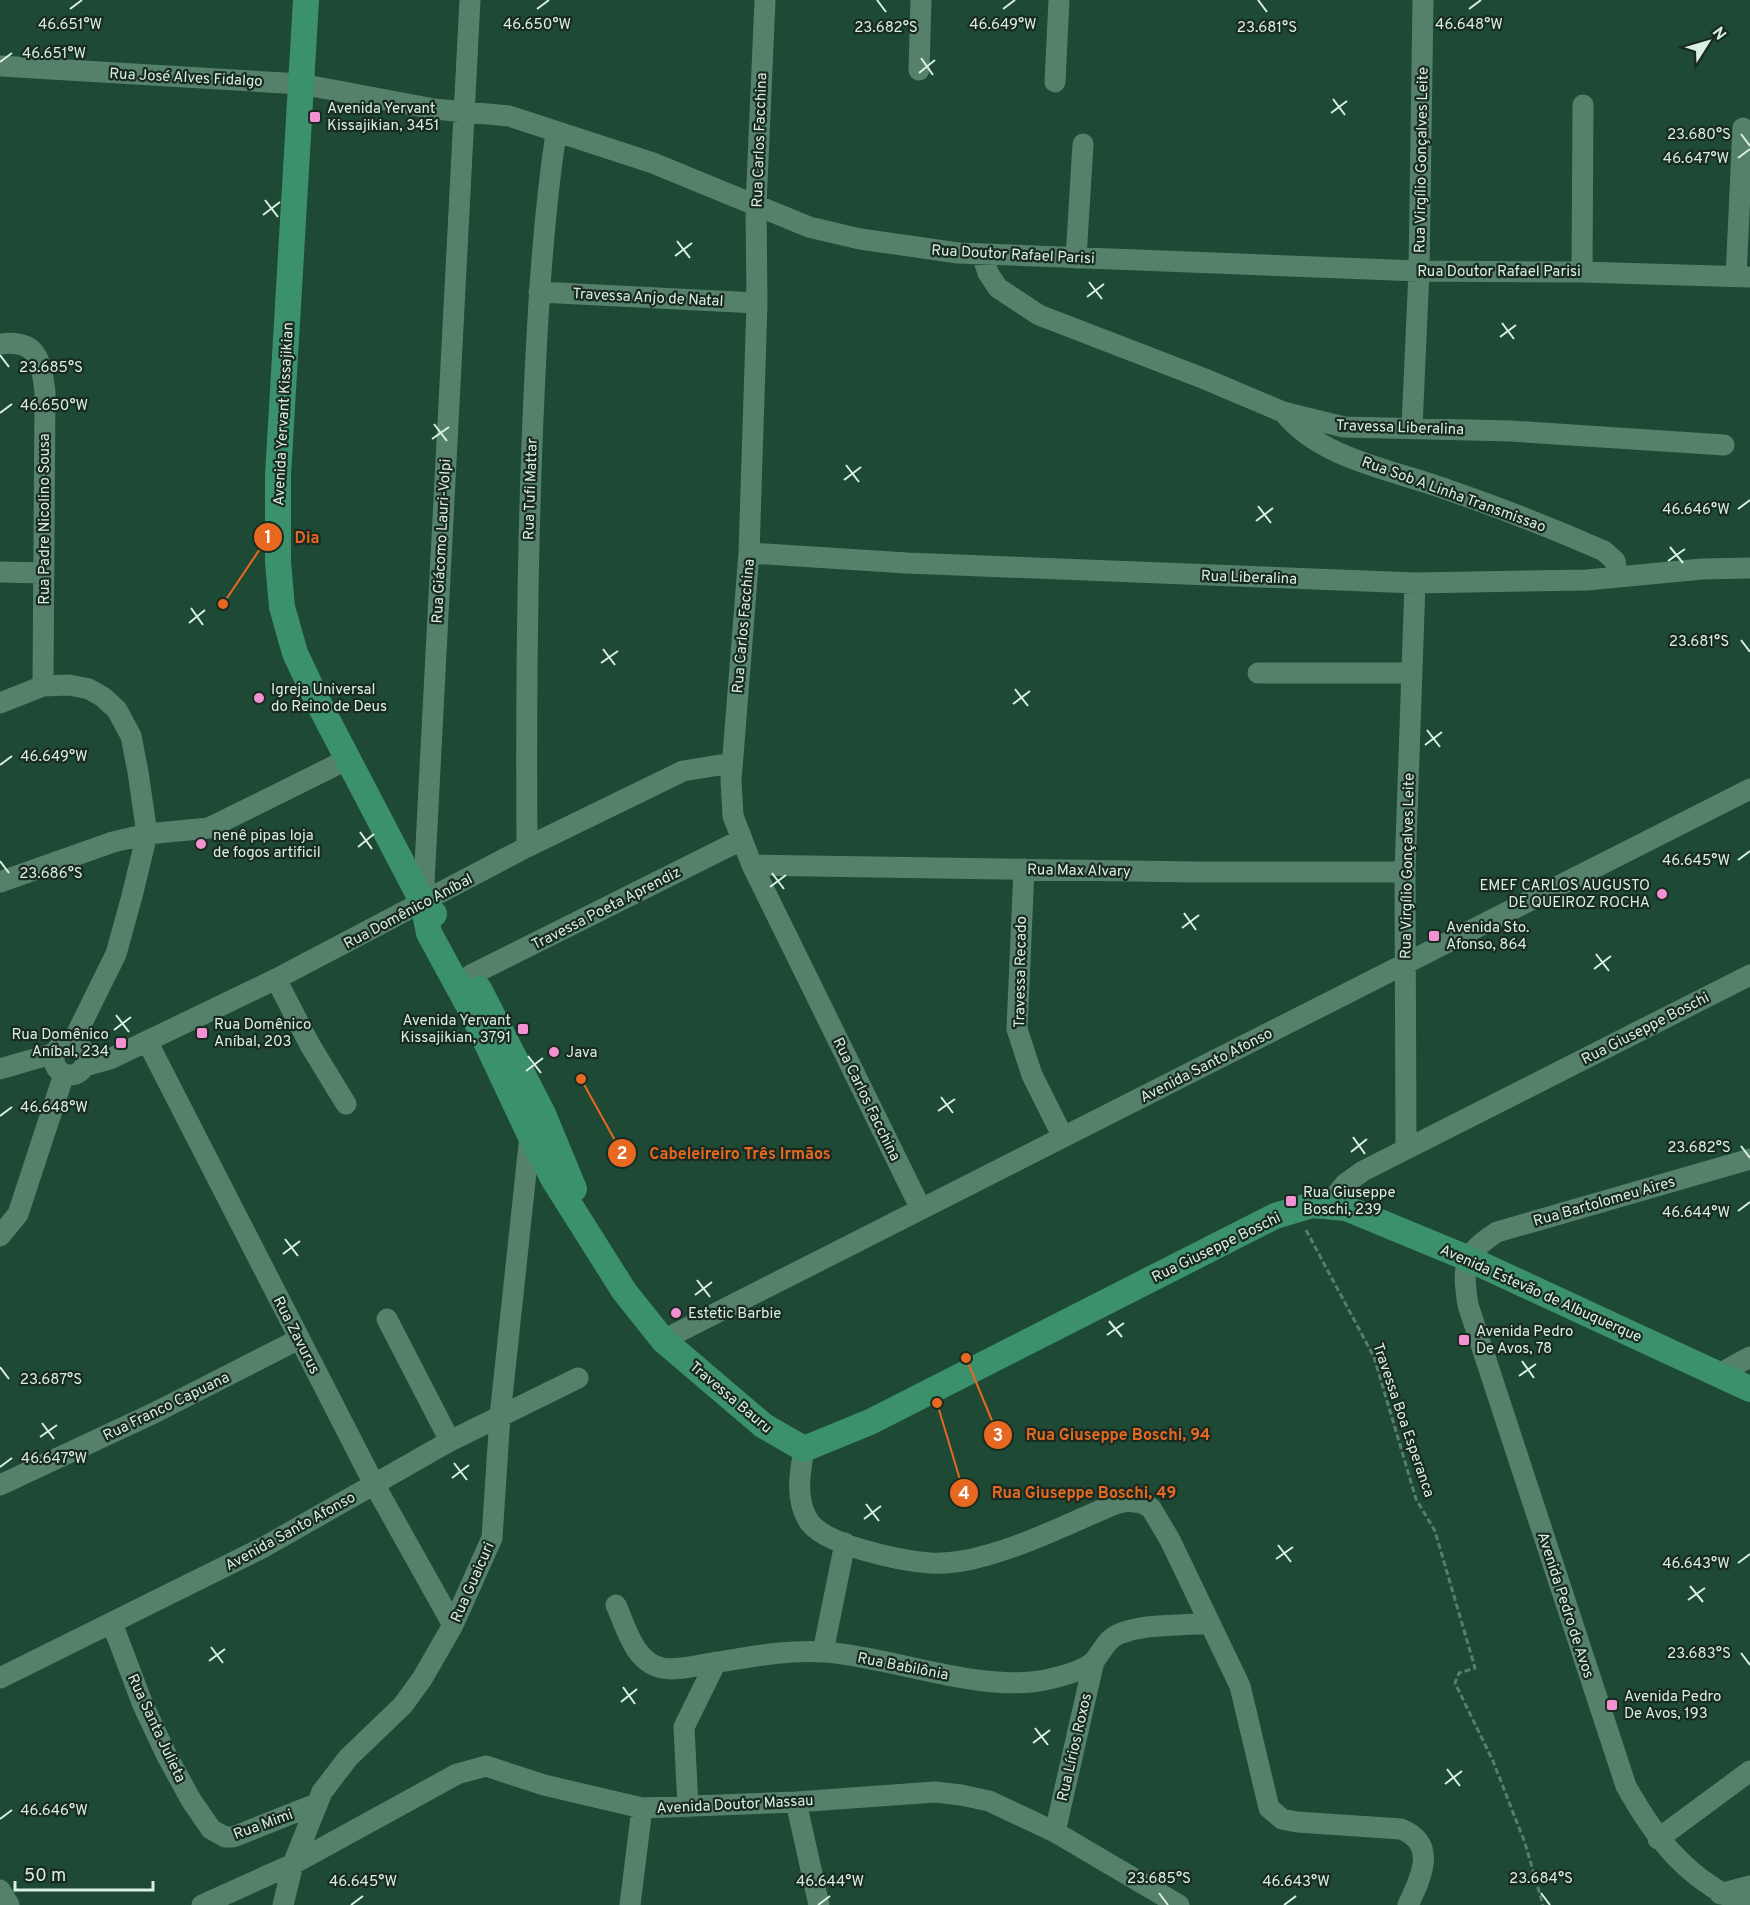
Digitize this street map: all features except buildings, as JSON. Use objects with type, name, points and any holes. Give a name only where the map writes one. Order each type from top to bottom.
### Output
[{"type":"main road","name":"Avenida Yervant Kissajikian","points":[[306,0],[278,475],[278,562],[282,607],[296,653],[346,760],[423,903],[442,923],[471,975],[536,1124],[554,1180],[624,1291],[663,1340]]},
{"type":"main road","name":"Avenida Yervant Kissajikian","points":[[423,903],[429,933],[536,1124]]},
{"type":"main road","name":"Rua Giuseppe Boschi","points":[[804,1449],[870,1422],[1275,1216],[1295,1210],[1328,1205]]},
{"type":"main road","name":"Avenida Estevão de Albuquerque","points":[[1328,1205],[1368,1216],[1467,1258],[1750,1389]]},
{"type":"main road","name":"Travessa Bauru","points":[[663,1340],[764,1426],[804,1449]]},
{"type":"street","name":"Rua Giácomo Lauri-Volpi","points":[[423,903],[470,0]]},
{"type":"street","name":"Rua Carlos Facchina","points":[[765,0],[756,206],[757,303],[749,553],[732,763],[733,816],[752,865],[921,1209]]},
{"type":"street","points":[[919,70],[921,0]]},
{"type":"street","points":[[1055,82],[1059,0]]},
{"type":"street","name":"Rua Virgílio Gonçalves Leite","points":[[1412,427],[1419,271],[1423,0]]},
{"type":"street","name":"Rua José Alves Fidalgo","points":[[0,66],[301,84]]},
{"type":"street","name":"Rua Doutor Rafael Parisi","points":[[301,84],[465,112],[509,116],[653,163],[809,227],[860,239],[982,254],[1419,271],[1582,272],[1743,277]]},
{"type":"street","points":[[1582,272],[1583,105]]},
{"type":"street","points":[[1743,128],[1743,277]]},
{"type":"street","name":"Rua Tufi Mattar","points":[[527,847],[525,619],[539,292],[556,133]]},
{"type":"street","points":[[1076,258],[1083,144]]},
{"type":"street","name":"Travessa Liberalina","points":[[982,254],[988,273],[998,288],[1039,315],[1205,379],[1282,412],[1344,427],[1511,431],[1724,445]]},
{"type":"street","name":"Travessa Anjo de Natal","points":[[539,292],[757,303]]},
{"type":"street","name":"Rua Padre Nicolino Sousa","points":[[0,344],[14,342],[27,345],[37,354],[42,366],[45,392],[43,686]]},
{"type":"street","name":"Rua Sob A Linha Transmissao","points":[[1282,412],[1309,438],[1328,447],[1449,490],[1604,551],[1615,561],[1618,577]]},
{"type":"street","name":"Rua Liberalina","points":[[749,553],[919,563],[1415,583],[1618,577],[1702,569],[1750,568]]},
{"type":"street","points":[[0,572],[44,573]]},
{"type":"street","name":"Rua Virgílio Gonçalves Leite","points":[[1406,1149],[1405,872],[1415,583]]},
{"type":"street","points":[[1258,673],[1411,673]]},
{"type":"street","points":[[0,704],[43,686],[89,689],[103,697],[117,710],[131,736],[147,834],[116,954],[63,1048],[53,1061],[57,1069],[72,1076],[85,1066],[86,1057],[83,1049],[63,1048],[0,1069]]},
{"type":"street","points":[[0,882],[113,842],[147,834],[209,828],[346,760]]},
{"type":"street","name":"Rua Domênico Aníbal","points":[[85,1066],[110,1059],[276,979],[527,847],[683,771],[732,763]]},
{"type":"street","name":"Avenida Santo Afonso","points":[[663,1340],[1750,789]]},
{"type":"street","name":"Travessa Poeta Aprendiz","points":[[471,975],[741,840]]},
{"type":"street","name":"Rua Max Alvary","points":[[752,865],[1405,872]]},
{"type":"street","name":"Travessa Recado","points":[[1024,869],[1017,1029],[1032,1076],[1063,1137]]},
{"type":"street","name":"Rua Giuseppe Boschi","points":[[1328,1205],[1345,1184],[1363,1171],[1750,975]]},
{"type":"street","points":[[276,979],[310,1045],[346,1104]]},
{"type":"street","name":"Rua Zavurus","points":[[147,1041],[374,1484],[453,1626]]},
{"type":"street","points":[[0,1236],[18,1214],[64,1074]]},
{"type":"street","name":"Rua Guaicuri","points":[[283,1905],[292,1864],[316,1804],[348,1758],[403,1705],[422,1679],[453,1626],[492,1538],[500,1416],[536,1124]]},
{"type":"street","name":"Rua Bartolomeu Aires","points":[[1467,1258],[1478,1244],[1497,1232],[1750,1159]]},
{"type":"street","name":"Avenida Pedro de Avos","points":[[1467,1258],[1463,1277],[1468,1305],[1626,1786],[1658,1839],[1687,1869],[1720,1894],[1746,1905]]},
{"type":"street","points":[[387,1319],[450,1441]]},
{"type":"street","name":"Rua Franco Capuana","points":[[0,1485],[154,1413],[299,1339]]},
{"type":"street","points":[[1719,1374],[1750,1358]]},
{"type":"street","name":"Avenida Santo Afonso","points":[[0,1678],[264,1547],[450,1441],[578,1378]]},
{"type":"street","points":[[804,1449],[799,1489],[808,1520],[817,1533],[845,1543],[911,1560],[930,1563],[983,1557],[1115,1504],[1128,1501],[1142,1503],[1151,1508],[1159,1519],[1240,1686],[1269,1808],[1282,1819],[1297,1822],[1401,1829],[1410,1832],[1422,1849],[1424,1862],[1408,1905]]},
{"type":"street","points":[[823,1652],[845,1543]]},
{"type":"street","name":"Rua Babilônia","points":[[616,1605],[634,1646],[642,1657],[664,1669],[759,1655],[823,1652],[972,1679],[1015,1681],[1043,1680],[1068,1673],[1094,1661],[1103,1646],[1117,1635],[1134,1629],[1209,1623]]},
{"type":"street","name":"Rua Santa Julieta","points":[[112,1623],[166,1756],[211,1829]]},
{"type":"street","name":"Rua Lírios Roxos","points":[[1055,1832],[1094,1661]]},
{"type":"street","points":[[688,1807],[684,1727],[707,1664]]},
{"type":"street","name":"Avenida Doutor Massau","points":[[202,1905],[292,1864],[457,1774],[486,1766],[544,1785],[642,1808],[944,1793],[989,1801],[1055,1832],[1179,1905]]},
{"type":"street","points":[[1658,1839],[1750,1772]]},
{"type":"street","points":[[796,1802],[819,1905]]},
{"type":"street","name":"Rua Mimi","points":[[211,1829],[225,1837],[233,1837],[316,1804]]},
{"type":"street","points":[[630,1905],[642,1808]]},
{"type":"street","points":[[1720,1894],[1750,1886]]},
{"type":"street","points":[[0,1890],[9,1905]]},
{"type":"path","name":"Travessa Boa Esperanca","points":[[1295,1210],[1374,1357],[1416,1499],[1435,1531],[1475,1668],[1459,1673],[1455,1683],[1493,1761],[1517,1823],[1543,1905]]},
{"type":"place","name":"Avenida Yervant Kissajikian, 3451","points":[[315,117]]},
{"type":"place","name":"Dia","points":[[223,604]]},
{"type":"place","name":"Igreja Universal do Reino de Deus","points":[[259,698]]},
{"type":"place","name":"nenê pipas loja de fogos artificil","points":[[201,844]]},
{"type":"place","name":"EMEF CARLOS AUGUSTO DE QUEIROZ ROCHA","points":[[1662,894]]},
{"type":"place","name":"Avenida Sto. Afonso, 864","points":[[1434,936]]},
{"type":"place","name":"Avenida Yervant Kissajikian, 3791","points":[[523,1029]]},
{"type":"place","name":"Rua Domênico Aníbal, 203","points":[[202,1033]]},
{"type":"place","name":"Rua Domênico Aníbal, 234","points":[[121,1043]]},
{"type":"place","name":"Java","points":[[554,1052]]},
{"type":"place","name":"Cabeleireiro Três Irmãos","points":[[581,1079]]},
{"type":"place","name":"Rua Giuseppe Boschi, 239","points":[[1291,1201]]},
{"type":"place","name":"Estetic Barbie","points":[[676,1313]]},
{"type":"place","name":"Avenida Pedro De Avos, 78","points":[[1464,1340]]},
{"type":"place","name":"Rua Giuseppe Boschi, 94","points":[[966,1358]]},
{"type":"place","name":"Rua Giuseppe Boschi, 49","points":[[937,1403]]},
{"type":"place","name":"Avenida Pedro De Avos, 193","points":[[1612,1705]]}]
